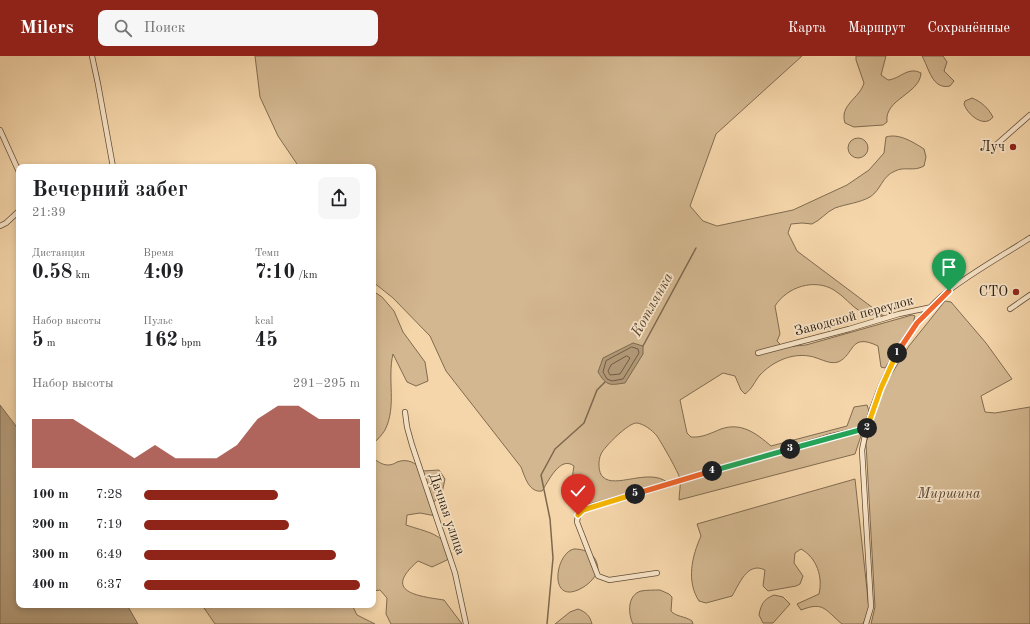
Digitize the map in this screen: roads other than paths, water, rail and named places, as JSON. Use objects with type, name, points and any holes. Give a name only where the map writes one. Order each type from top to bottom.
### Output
[{"type":"street","points":[[92,56],[112,164]]},
{"type":"street","points":[[996,145],[1030,115]]},
{"type":"street","points":[[0,130],[2,141],[16,167]]},
{"type":"street","points":[[0,226],[6,223],[16,214]]},
{"type":"street","name":"Заводской переулок","points":[[758,353],[899,314],[932,307],[954,288],[1030,238]]},
{"type":"street","points":[[1010,309],[1030,295]]},
{"type":"street","points":[[866,624],[872,607],[862,450],[867,428],[893,359],[910,332],[932,307]]},
{"type":"street","name":"Дачная улица","points":[[405,412],[412,445],[455,573],[466,624]]},
{"type":"street","points":[[657,573],[609,580],[598,576],[577,522],[578,515],[583,510],[832,436],[867,428]]},
{"type":"water","points":[[633,343],[643,346],[643,354],[625,383],[607,383],[598,372],[603,358]]},
{"type":"water","points":[[0,405],[16,426],[16,608],[129,608],[138,624],[0,624]]},
{"type":"waterway","name":"Котлянка","points":[[643,346],[696,248]]},
{"type":"waterway","name":"Котлянка","points":[[547,624],[553,558],[550,519],[541,475],[555,449],[584,423],[597,390],[605,382]]},
{"type":"place","name":"Луч","points":[[1013,147]]},
{"type":"place","name":"СТО","points":[[1016,292]]},
{"type":"park label","name":"Миршина","points":[[949,494]]}]
